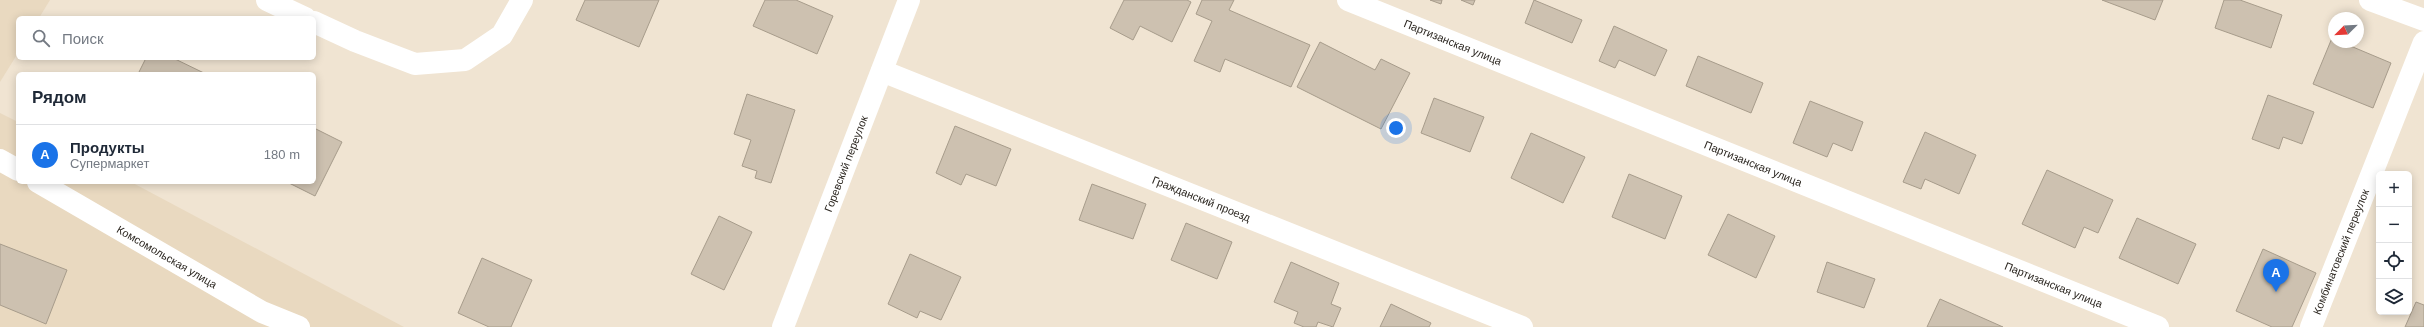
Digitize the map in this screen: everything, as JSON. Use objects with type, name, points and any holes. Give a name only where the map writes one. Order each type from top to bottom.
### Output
[{"type":"street","points":[[267,0],[301,16]]},
{"type":"street","points":[[316,23],[355,41],[414,64],[465,60],[502,35],[522,0]]},
{"type":"street","name":"Горевский переулок","points":[[783,327],[909,0]]},
{"type":"street","name":"Партизанская улица","points":[[1348,0],[2158,327]]},
{"type":"street","points":[[2370,0],[2424,20]]},
{"type":"street","name":"Комбинатовский переулок","points":[[2311,327],[2424,42]]},
{"type":"street","name":"Гражданский проезд","points":[[882,71],[1522,327]]},
{"type":"street","points":[[0,160],[16,169]]},
{"type":"street","name":"Комсомольская улица","points":[[41,184],[262,312],[299,327]]},
{"type":"shaded area","points":[[0,0],[50,0],[40,16],[16,16],[16,56],[0,82]]},
{"type":"shaded area","points":[[0,113],[16,121],[16,184],[135,184],[404,327],[0,327]]},
{"type":"building","points":[[585,0],[659,0],[639,47],[576,20]]},
{"type":"building","points":[[765,0],[796,0],[833,16],[817,54],[753,26]]},
{"type":"building","points":[[1124,0],[1187,0],[1191,2],[1172,42],[1140,26],[1133,40],[1110,28]]},
{"type":"building","points":[[1202,0],[1234,0],[1229,10],[1310,45],[1291,87],[1225,59],[1220,72],[1194,61],[1212,21],[1196,14]]},
{"type":"building","points":[[1430,0],[1442,0],[1441,4]]},
{"type":"building","points":[[1461,0],[1475,0],[1473,5]]},
{"type":"building","points":[[1534,0],[1582,20],[1572,43],[1525,23]]},
{"type":"building","points":[[2102,0],[2163,0],[2155,20]]},
{"type":"building","points":[[2224,0],[2240,0],[2282,15],[2271,48],[2215,28]]},
{"type":"building","points":[[1614,26],[1667,50],[1655,76],[1619,60],[1615,68],[1599,61]]},
{"type":"building","points":[[1320,42],[1375,70],[1381,59],[1410,73],[1381,129],[1297,87]]},
{"type":"building","points":[[2328,48],[2355,48],[2391,63],[2373,108],[2313,84]]},
{"type":"building","points":[[1698,56],[1763,83],[1751,113],[1686,86]]},
{"type":"building","points":[[145,60],[177,60],[202,72],[139,72]]},
{"type":"building","points":[[747,94],[795,110],[771,183],[755,178],[757,171],[742,166],[751,140],[734,134]]},
{"type":"building","points":[[2268,95],[2314,112],[2302,144],[2283,137],[2279,149],[2252,139]]},
{"type":"building","points":[[1434,98],[1484,117],[1470,152],[1421,133]]},
{"type":"building","points":[[1810,101],[1863,122],[1852,151],[1833,143],[1827,157],[1793,143]]},
{"type":"building","points":[[955,126],[1011,149],[996,186],[966,174],[961,185],[936,173]]},
{"type":"building","points":[[316,129],[342,142],[315,196],[291,184],[316,184]]},
{"type":"building","points":[[1925,132],[1976,155],[1959,194],[1925,179],[1921,189],[1903,182]]},
{"type":"building","points":[[1531,133],[1585,157],[1563,203],[1511,178]]},
{"type":"building","points":[[2047,170],[2113,200],[2098,233],[2084,227],[2075,248],[2022,224]]},
{"type":"building","points":[[1629,174],[1682,196],[1665,239],[1612,217]]},
{"type":"building","points":[[1092,184],[1146,204],[1133,239],[1079,220]]},
{"type":"building","points":[[1728,214],[1775,236],[1756,278],[1708,255]]},
{"type":"building","points":[[719,216],[752,232],[724,290],[691,274]]},
{"type":"building","points":[[2137,218],[2196,244],[2178,284],[2119,258]]},
{"type":"building","points":[[1186,223],[1232,242],[1217,279],[1171,260]]},
{"type":"building","points":[[0,244],[67,270],[46,324],[0,305]]},
{"type":"building","points":[[2263,249],[2316,273],[2292,327],[2272,327],[2236,311]]},
{"type":"building","points":[[910,254],[961,277],[941,320],[920,311],[917,318],[888,304]]},
{"type":"building","points":[[482,258],[532,280],[511,327],[489,327],[458,313]]},
{"type":"building","points":[[1291,262],[1339,283],[1331,304],[1341,308],[1333,327],[1318,322],[1316,327],[1304,327],[1294,323],[1298,312],[1274,302]]},
{"type":"building","points":[[1827,262],[1875,279],[1864,308],[1817,292]]},
{"type":"building","points":[[1940,299],[2003,327],[1927,327]]},
{"type":"building","points":[[2416,302],[2424,305],[2424,327],[2405,327],[2410,315],[2412,315]]},
{"type":"building","points":[[1391,304],[1431,323],[1429,327],[1380,327]]},
{"type":"place","name":"Продукты","points":[[2276,292]]}]
